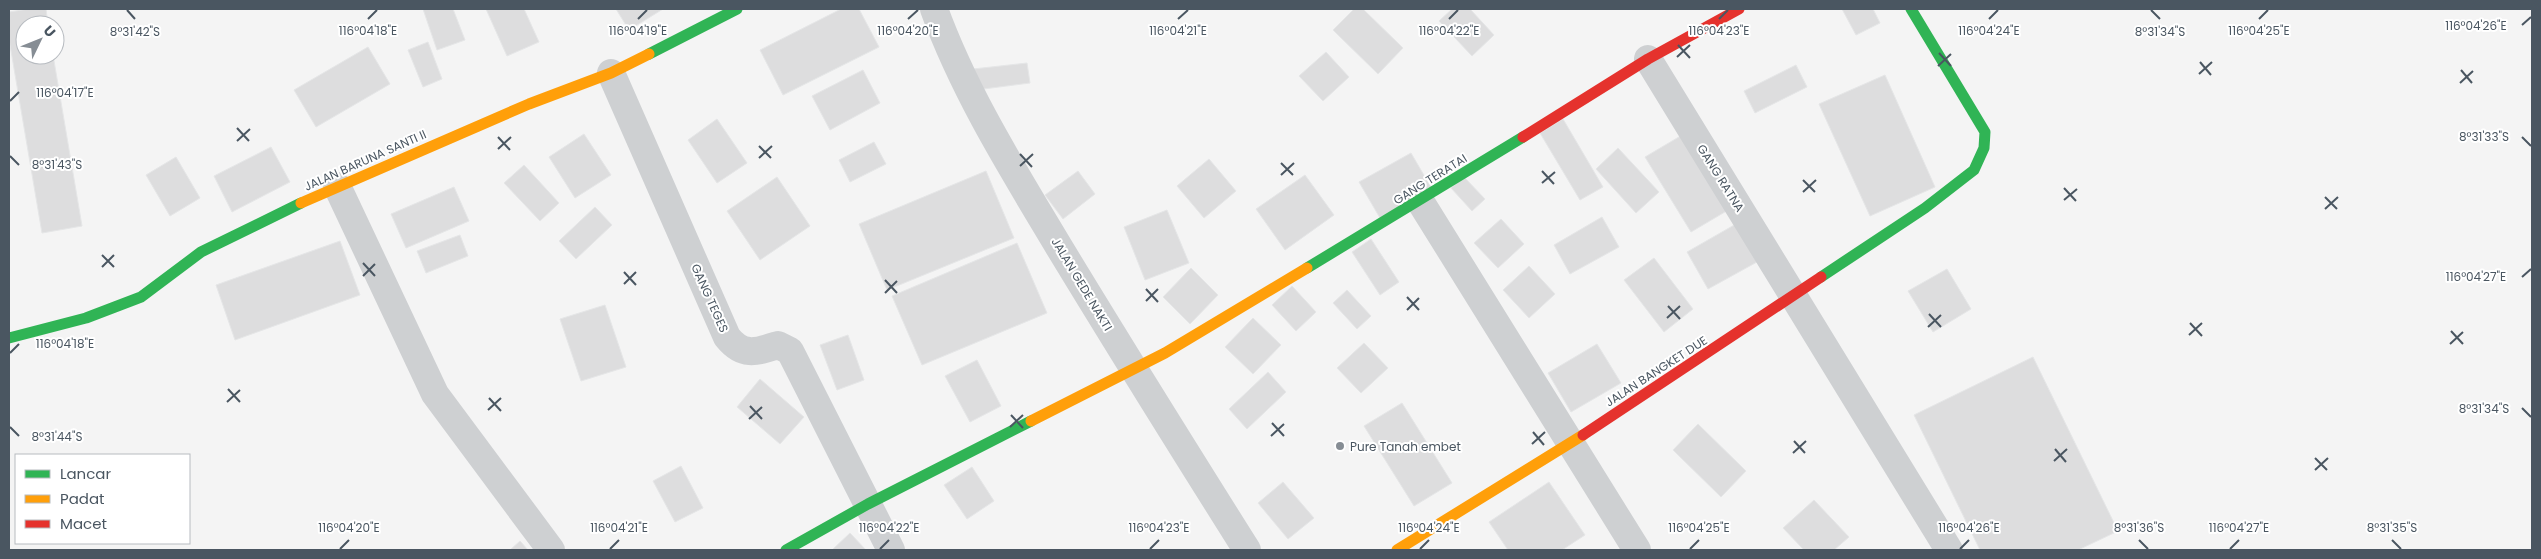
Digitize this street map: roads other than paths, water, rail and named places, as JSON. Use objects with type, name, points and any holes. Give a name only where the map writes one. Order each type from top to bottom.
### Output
[{"type":"street","name":"JALAN BARUNA SANTI II","points":[[9,338],[86,318],[141,297],[201,252],[337,186],[529,104],[610,73],[737,9]]},
{"type":"street","name":"JALAN GEDE NAKTI","points":[[934,9],[969,91],[999,147],[1134,370],[1247,550]]},
{"type":"street","name":"GANG TERATAI","points":[[786,550],[868,504],[1134,370],[1420,201],[1648,59],[1739,9]]},
{"type":"street","name":"JALAN BANGKET DUE","points":[[1397,550],[1570,444],[1925,208],[1974,170],[1984,148],[1985,132],[1911,9]]},
{"type":"street","name":"GANG RATNA","points":[[1648,59],[1949,550]]},
{"type":"street","name":"GANG TEGES","points":[[610,73],[727,337],[734,346],[745,351],[760,351],[778,345],[790,351],[890,550]]},
{"type":"street","points":[[337,186],[435,394],[551,550]]},
{"type":"street","points":[[1420,201],[1637,550]]},
{"type":"place","name":"Pure Tanah embet","points":[[1340,446]]}]
